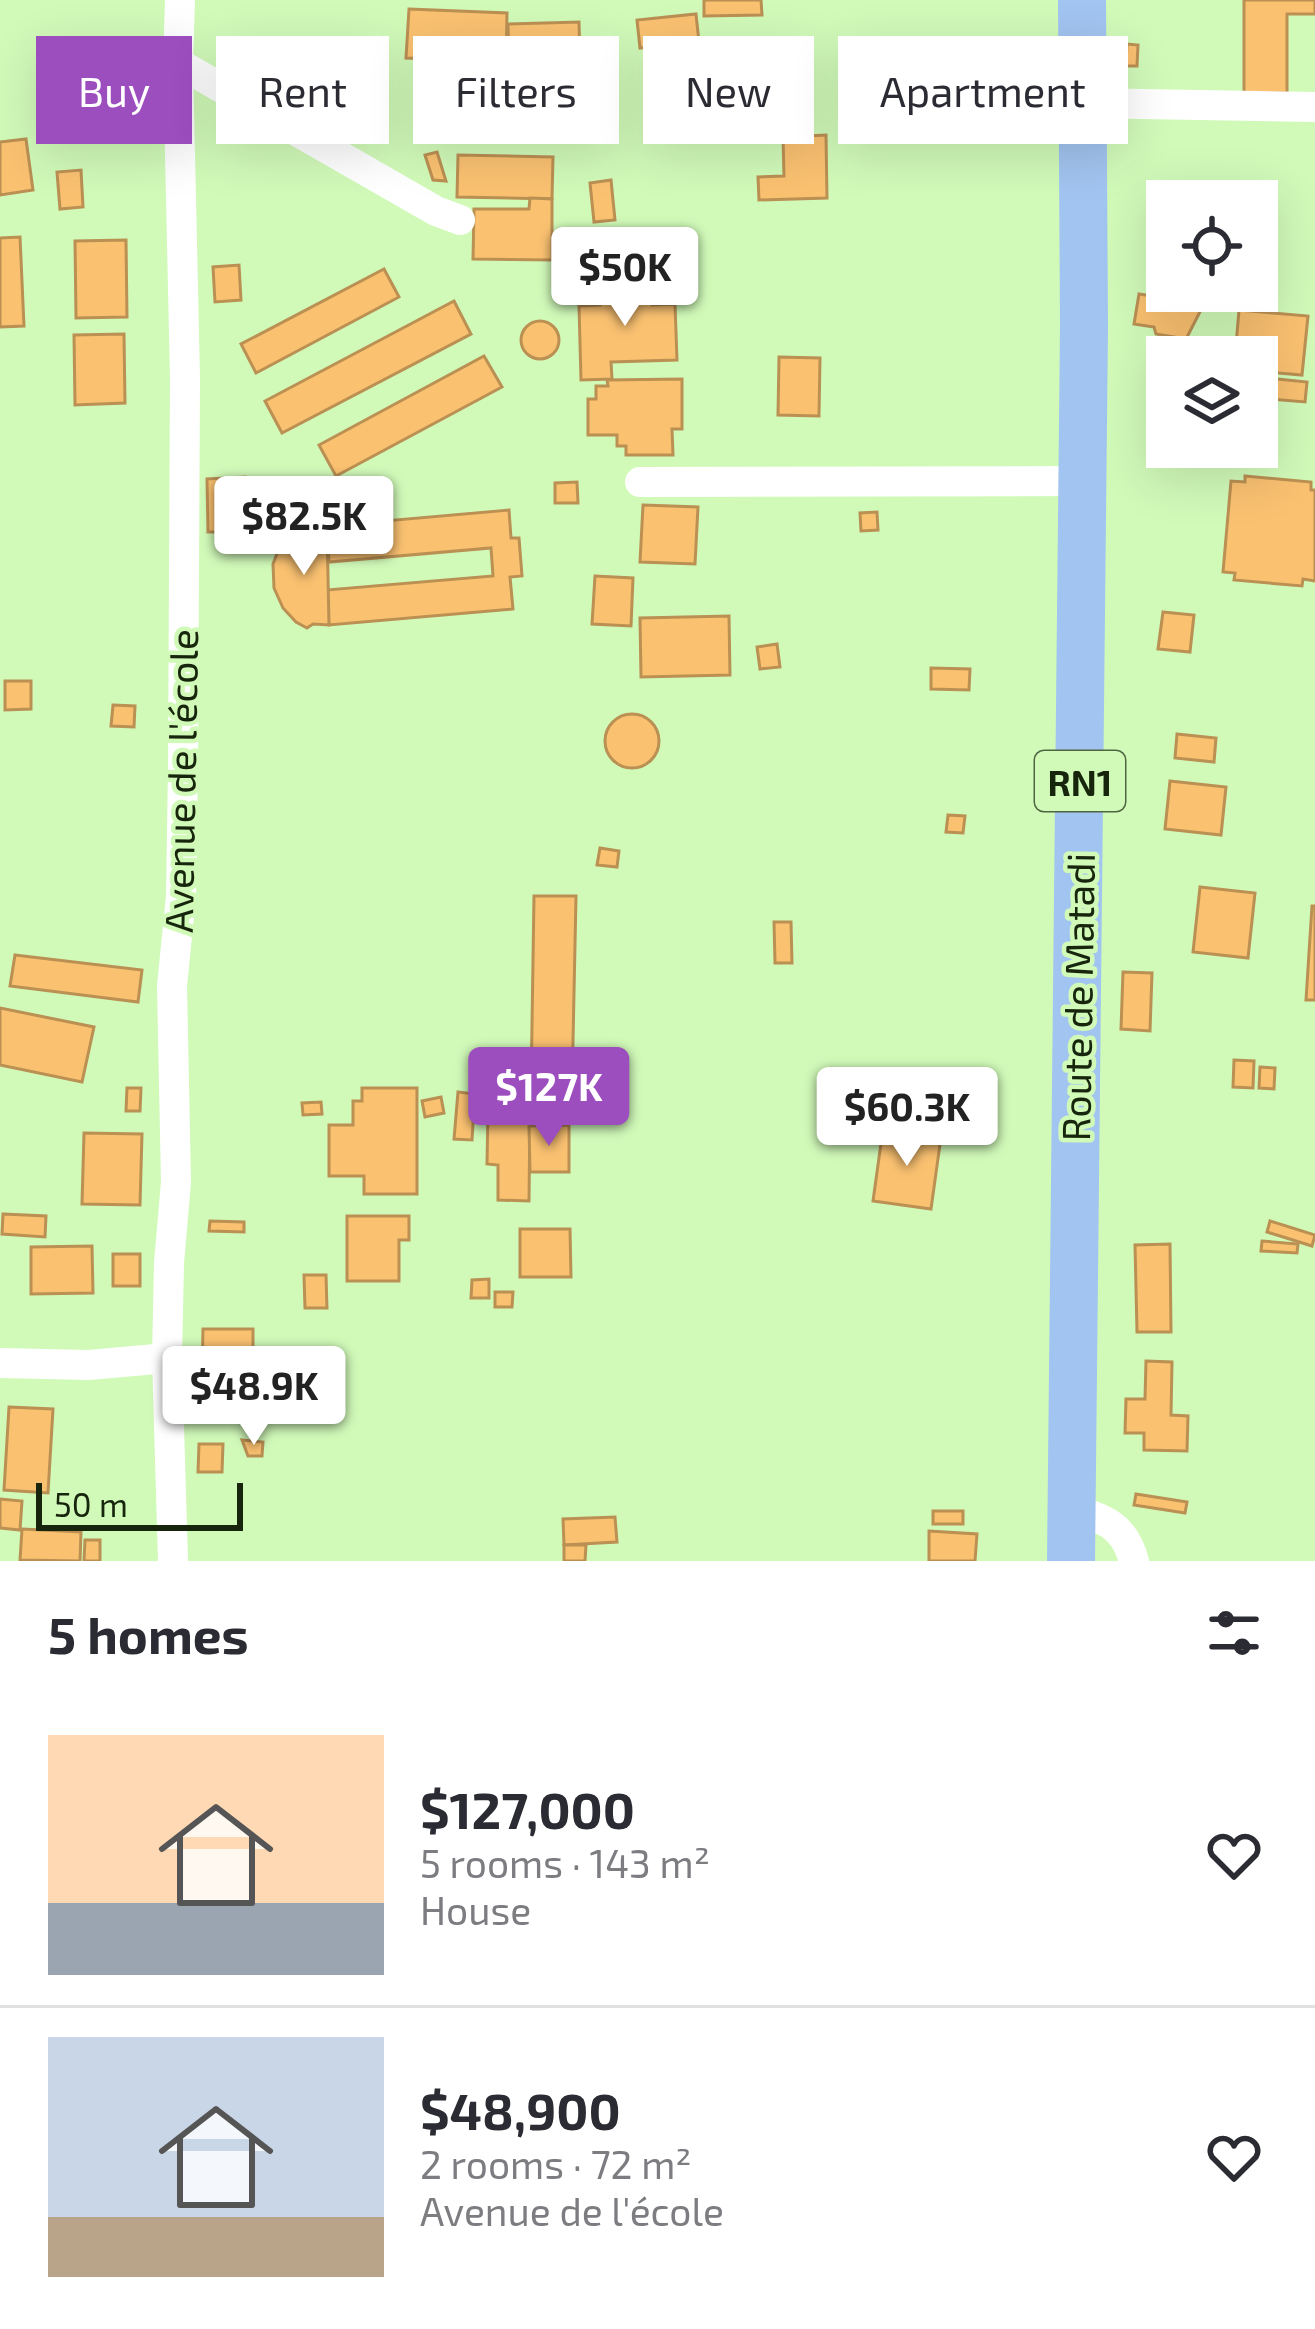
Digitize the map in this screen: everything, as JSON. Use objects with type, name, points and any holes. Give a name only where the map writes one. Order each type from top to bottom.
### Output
[{"type":"highway","name":"Route de Matadi","points":[[1082,0],[1082,36]]},
{"type":"highway","name":"Route de Matadi","points":[[1071,1561],[1083,144]]},
{"type":"street","name":"Avenue de l'école","points":[[179,36],[180,0]]},
{"type":"street","points":[[192,70],[436,211],[460,220]]},
{"type":"street","points":[[1128,104],[1315,107]]},
{"type":"street","name":"Avenue de l'école","points":[[173,1561],[167,1358],[176,1183],[172,986],[181,896],[183,766],[180,144]]},
{"type":"street","points":[[640,482],[1082,481]]},
{"type":"street","points":[[0,1363],[89,1365],[167,1358]]},
{"type":"street","points":[[1071,1509],[1099,1517],[1124,1534],[1133,1561]]},
{"type":"building","points":[[704,0],[761,0],[762,15],[704,16]]},
{"type":"building","points":[[1244,0],[1315,0],[1315,14],[1287,14],[1287,93],[1244,93]]},
{"type":"building","points":[[409,9],[507,13],[507,36],[413,36],[413,58],[406,58]]},
{"type":"building","points":[[696,14],[698,36],[643,36],[640,48],[637,20]]},
{"type":"building","points":[[579,22],[579,36],[508,36],[508,24]]},
{"type":"building","points":[[1128,44],[1138,45],[1137,66],[1128,66]]},
{"type":"building","points":[[826,135],[827,198],[759,200],[758,177],[784,176],[783,144],[814,144],[814,136]]},
{"type":"building","points":[[26,139],[33,190],[0,195],[0,142]]},
{"type":"building","points":[[437,152],[446,181],[433,180],[425,155]]},
{"type":"building","points":[[458,155],[553,157],[552,199],[457,197]]},
{"type":"building","points":[[81,170],[83,207],[60,209],[57,172]]},
{"type":"building","points":[[611,180],[615,220],[594,222],[590,183]]},
{"type":"building","points":[[530,198],[552,199],[552,260],[473,259],[474,209],[529,209]]},
{"type":"building","points":[[20,237],[24,326],[0,327],[0,238]]},
{"type":"building","points":[[126,240],[127,317],[76,318],[75,241]]},
{"type":"building","points":[[239,265],[241,300],[215,302],[213,267]]},
{"type":"building","points":[[384,269],[399,297],[256,373],[241,344]]},
{"type":"building","points":[[651,279],[652,305],[675,304],[677,360],[611,362],[612,379],[581,380],[579,306],[600,305],[600,280]]},
{"type":"building","points":[[1139,294],[1146,295],[1146,312],[1200,312],[1188,336],[1156,334],[1154,327],[1134,324]]},
{"type":"building","points":[[454,301],[471,334],[282,433],[265,401]]},
{"type":"building","points":[[1239,312],[1308,316],[1302,375],[1278,373],[1278,336],[1237,336]]},
{"type":"building","points":[[540,321],[554,326],[559,340],[554,354],[540,359],[526,354],[521,340],[526,326]]},
{"type":"building","points":[[124,334],[125,403],[75,405],[74,335]]},
{"type":"building","points":[[484,356],[502,387],[336,476],[319,445]]},
{"type":"building","points":[[779,357],[820,358],[819,416],[778,415]]},
{"type":"building","points":[[682,379],[682,429],[672,429],[673,455],[626,455],[626,446],[617,446],[617,435],[588,435],[588,399],[596,399],[596,386],[608,386],[607,380]]},
{"type":"building","points":[[1278,379],[1307,382],[1305,402],[1278,400]]},
{"type":"building","points":[[1245,476],[1311,482],[1315,490],[1315,581],[1303,579],[1302,586],[1234,580],[1235,573],[1223,572],[1231,481],[1245,482]]},
{"type":"building","points":[[245,477],[246,532],[208,532],[207,479]]},
{"type":"building","points":[[577,482],[578,503],[555,503],[555,483]]},
{"type":"building","points":[[643,505],[698,507],[695,564],[640,562]]},
{"type":"building","points":[[509,510],[511,538],[519,538],[522,576],[510,577],[513,609],[329,625],[326,590],[493,576],[491,548],[329,562],[327,526]]},
{"type":"building","points":[[877,512],[878,530],[861,531],[860,513]]},
{"type":"building","points":[[327,528],[329,625],[307,628],[283,608],[274,588],[273,564],[280,546],[296,536]]},
{"type":"building","points":[[595,576],[633,578],[631,626],[592,624]]},
{"type":"building","points":[[1163,612],[1194,615],[1190,652],[1158,649]]},
{"type":"building","points":[[729,616],[730,675],[641,677],[640,618]]},
{"type":"building","points":[[777,644],[780,667],[760,669],[757,647]]},
{"type":"building","points":[[931,668],[970,669],[969,690],[931,689]]},
{"type":"building","points":[[5,681],[31,681],[31,709],[5,710]]},
{"type":"building","points":[[113,705],[135,706],[134,727],[111,726]]},
{"type":"building","points":[[632,714],[651,722],[659,741],[651,760],[632,768],[613,760],[605,741],[613,722]]},
{"type":"building","points":[[1177,734],[1216,738],[1214,762],[1175,758]]},
{"type":"building","points":[[1170,781],[1226,787],[1221,835],[1165,829]]},
{"type":"building","points":[[948,815],[965,816],[963,833],[946,832]]},
{"type":"building","points":[[600,848],[619,851],[617,867],[597,865]]},
{"type":"building","points":[[1200,887],[1255,893],[1248,958],[1193,952]]},
{"type":"building","points":[[534,896],[576,896],[572,1090],[531,1090]]},
{"type":"building","points":[[1312,906],[1315,1000],[1306,1000]]},
{"type":"building","points":[[774,922],[791,922],[792,963],[775,963]]},
{"type":"building","points":[[15,955],[142,970],[138,1002],[10,986]]},
{"type":"building","points":[[1123,972],[1152,973],[1150,1031],[1121,1029]]},
{"type":"building","points":[[0,1008],[94,1027],[82,1082],[0,1065]]},
{"type":"building","points":[[1234,1060],[1254,1061],[1253,1088],[1233,1087]]},
{"type":"building","points":[[1260,1067],[1275,1068],[1274,1089],[1259,1088]]},
{"type":"building","points":[[127,1088],[141,1088],[140,1111],[126,1111]]},
{"type":"building","points":[[362,1088],[417,1088],[417,1194],[364,1194],[364,1176],[329,1176],[329,1125],[353,1125],[353,1101],[362,1101]]},
{"type":"building","points":[[458,1092],[475,1094],[472,1140],[454,1139]]},
{"type":"building","points":[[441,1097],[444,1113],[425,1117],[422,1101]]},
{"type":"building","points":[[321,1102],[322,1114],[303,1115],[302,1103]]},
{"type":"building","points":[[488,1111],[530,1111],[529,1201],[498,1200],[498,1165],[487,1164]]},
{"type":"building","points":[[569,1125],[569,1172],[530,1172],[529,1126]]},
{"type":"building","points":[[883,1129],[941,1137],[931,1209],[873,1201]]},
{"type":"building","points":[[84,1133],[142,1134],[140,1205],[82,1204]]},
{"type":"building","points":[[3,1214],[46,1216],[45,1237],[2,1234]]},
{"type":"building","points":[[347,1216],[409,1216],[409,1240],[399,1240],[399,1281],[347,1281]]},
{"type":"building","points":[[210,1221],[244,1222],[244,1232],[209,1231]]},
{"type":"building","points":[[1270,1221],[1315,1235],[1312,1246],[1267,1232]]},
{"type":"building","points":[[520,1229],[570,1229],[571,1277],[520,1277]]},
{"type":"building","points":[[1262,1241],[1298,1244],[1297,1253],[1261,1251]]},
{"type":"building","points":[[1170,1244],[1171,1332],[1137,1332],[1135,1245]]},
{"type":"building","points":[[92,1246],[93,1293],[31,1294],[31,1247]]},
{"type":"building","points":[[113,1254],[140,1254],[140,1286],[113,1286]]},
{"type":"building","points":[[304,1275],[326,1275],[327,1308],[305,1308]]},
{"type":"building","points":[[489,1279],[489,1298],[471,1298],[472,1280]]},
{"type":"building","points":[[495,1292],[513,1292],[512,1307],[495,1307]]},
{"type":"building","points":[[203,1329],[253,1329],[253,1373],[202,1373]]},
{"type":"building","points":[[1146,1361],[1172,1362],[1171,1415],[1188,1416],[1187,1451],[1144,1450],[1144,1433],[1125,1433],[1126,1399],[1145,1399]]},
{"type":"building","points":[[202,1385],[221,1386],[220,1408],[201,1407]]},
{"type":"building","points":[[9,1407],[53,1409],[48,1493],[4,1490]]},
{"type":"building","points":[[242,1440],[263,1442],[262,1456],[248,1456]]},
{"type":"building","points":[[199,1444],[223,1444],[222,1472],[198,1472]]},
{"type":"building","points":[[1136,1494],[1187,1502],[1185,1513],[1134,1505]]},
{"type":"building","points":[[0,1499],[22,1501],[20,1530],[0,1528]]},
{"type":"building","points":[[933,1511],[963,1511],[963,1524],[933,1524]]},
{"type":"building","points":[[615,1517],[617,1542],[564,1545],[563,1519]]},
{"type":"building","points":[[22,1529],[81,1532],[80,1561],[20,1560]]},
{"type":"building","points":[[929,1531],[977,1534],[975,1561],[929,1561]]},
{"type":"building","points":[[85,1540],[100,1540],[100,1561],[84,1561]]},
{"type":"building","points":[[564,1545],[586,1545],[585,1561],[564,1561]]}]
